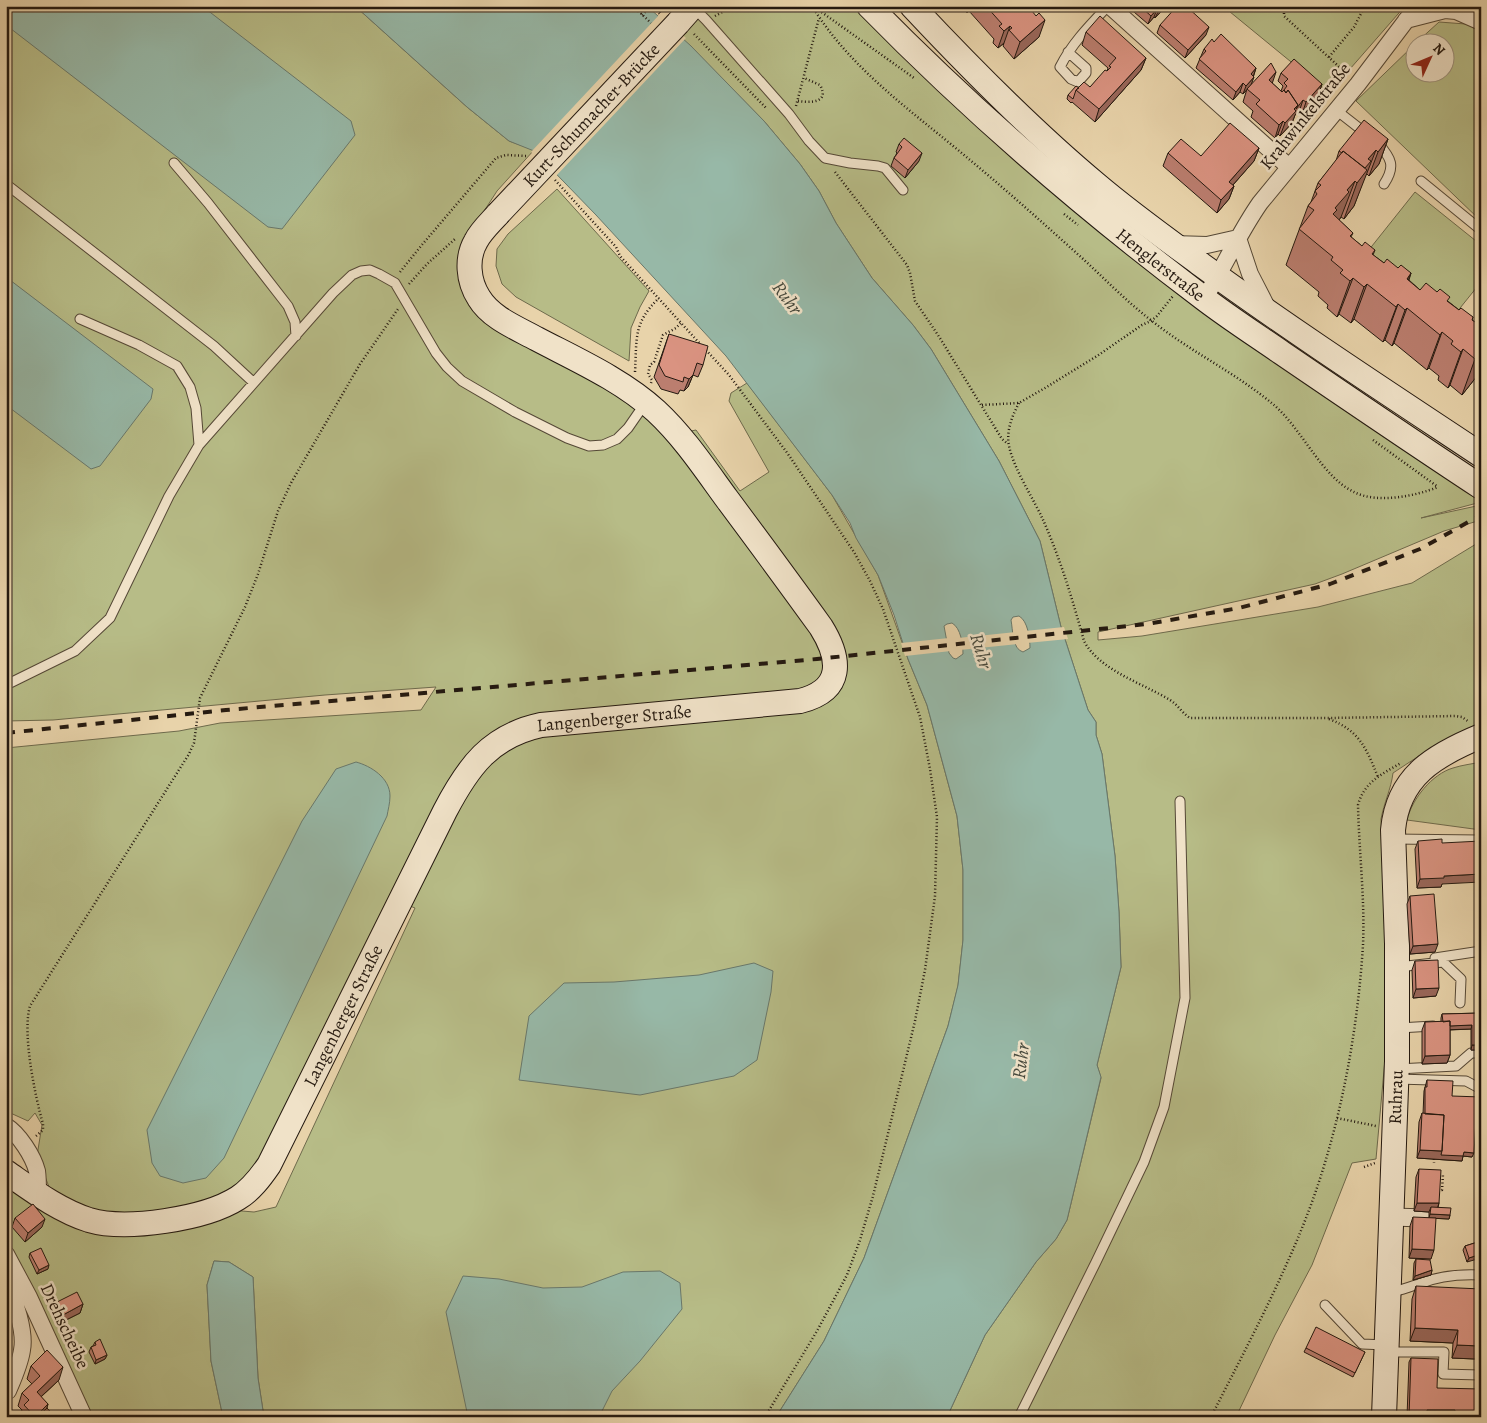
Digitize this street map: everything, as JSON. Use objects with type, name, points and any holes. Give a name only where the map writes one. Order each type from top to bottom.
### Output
[{"type":"main road","name":"Henglerstraße","points":[[869,6],[910,49],[1019,148],[1082,203],[1204,299],[1481,487]]},
{"type":"main road","name":"Henglerstraße","points":[[912,6],[1024,121],[1097,185],[1172,244],[1273,317],[1481,455]]},
{"type":"main road","name":"Kurt-Schumacher-Brücke","points":[[496,216],[686,13]]},
{"type":"main road","name":"Langenberger Straße","points":[[6,1172],[38,1195],[68,1212],[90,1220],[114,1224],[133,1224],[183,1218],[228,1204],[250,1189],[261,1177],[277,1150],[454,793],[482,756],[504,738],[518,731],[541,725],[800,701],[818,694],[829,684],[835,673],[836,659],[831,643],[821,627],[701,463],[671,427],[640,398],[605,376],[501,319],[481,302],[470,277],[471,256],[477,238],[496,216]]},
{"type":"main road","name":"Ruhrau","points":[[1384,1417],[1398,1028],[1397,964],[1400,904],[1393,839],[1394,819],[1404,792],[1416,773],[1440,754],[1478,732]]},
{"type":"main road","points":[[1411,782],[1426,772],[1481,752]]},
{"type":"street","points":[[1109,6],[1289,167]]},
{"type":"street","name":"Krahwinkelstraße","points":[[1204,299],[1260,202],[1358,84],[1416,6]]},
{"type":"street","points":[[1472,6],[1481,22]]},
{"type":"street","points":[[1406,20],[1445,10],[1456,10],[1481,22]]},
{"type":"street","points":[[1172,244],[1207,245],[1238,238],[1250,274],[1273,317]]},
{"type":"street","points":[[6,1126],[13,1130],[25,1145],[37,1170],[38,1195]]},
{"type":"street","name":"Drehscheibe","points":[[6,1254],[29,1297],[84,1417]]},
{"type":"street","points":[[6,1278],[20,1320],[23,1348],[8,1391]]},
{"type":"lane","points":[[1068,52],[1109,6]]},
{"type":"lane","points":[[686,13],[791,116],[809,141],[826,158],[885,168],[903,190]]},
{"type":"lane","points":[[1336,110],[1379,144],[1388,156],[1392,166],[1390,175],[1384,184]]},
{"type":"lane","points":[[174,163],[208,202],[288,306],[295,322],[296,336]]},
{"type":"lane","points":[[1422,181],[1481,230]]},
{"type":"lane","points":[[6,184],[214,346],[253,382]]},
{"type":"lane","points":[[6,685],[75,651],[110,618],[169,496],[199,445],[333,292],[352,275],[370,270],[395,283],[436,353],[447,368],[462,381],[515,412],[567,438],[589,446],[617,439],[628,428],[640,398]]},
{"type":"lane","points":[[80,318],[139,345],[177,366],[190,387],[196,408],[199,445]]},
{"type":"lane","points":[[1019,1417],[1139,1172],[1164,1107],[1185,998],[1180,801]]},
{"type":"lane","points":[[1393,839],[1479,840]]},
{"type":"lane","points":[[1397,964],[1481,951]]},
{"type":"lane","points":[[1397,964],[1443,962],[1460,979],[1460,1003]]},
{"type":"lane","points":[[1398,1028],[1441,1025]]},
{"type":"lane","points":[[1397,1074],[1456,1066],[1471,1053],[1481,1053]]},
{"type":"lane","points":[[1397,1074],[1466,1081],[1481,1089]]},
{"type":"lane","points":[[1391,1217],[1431,1218]]},
{"type":"lane","points":[[1388,1292],[1402,1291],[1444,1277],[1481,1275]]},
{"type":"lane","points":[[1325,1305],[1362,1344],[1386,1348],[1444,1352],[1443,1374],[1480,1375]]},
{"type":"path","points":[[632,6],[651,23]]},
{"type":"path","points":[[642,15],[651,6],[686,13],[772,114],[791,116],[798,101],[819,18]]},
{"type":"path","points":[[812,6],[844,50],[873,79],[1015,198],[1152,321],[1241,380],[1276,407],[1345,488],[1356,494],[1370,497],[1398,497],[1418,494],[1438,487],[1368,435]]},
{"type":"path","points":[[812,6],[882,54],[918,82]]},
{"type":"path","points":[[1284,6],[1284,16],[1358,84]]},
{"type":"path","points":[[1328,57],[1354,28],[1365,6]]},
{"type":"path","points":[[798,101],[812,103],[821,98],[823,94],[820,85],[804,78]]},
{"type":"path","points":[[395,283],[405,265],[491,163],[501,156],[510,154],[527,156]]},
{"type":"path","points":[[826,158],[907,265],[915,301],[1002,439],[1008,444]]},
{"type":"path","points":[[554,179],[616,247],[620,256],[729,375],[788,454],[854,552],[870,581],[886,618],[920,717],[930,769],[937,817],[935,896],[925,970],[913,1031],[870,1205],[847,1274],[821,1323],[765,1417]]},
{"type":"path","points":[[25,1145],[43,1130],[32,1074],[27,1016],[30,1006],[189,754],[194,743],[200,698],[245,607],[258,574],[278,511],[291,483],[360,364],[404,300],[407,286],[414,277],[456,238]]},
{"type":"path","points":[[640,398],[637,333],[641,320],[659,298]]},
{"type":"path","points":[[982,405],[1019,402],[1071,373],[1142,325],[1152,321]]},
{"type":"path","points":[[650,364],[654,362],[663,335],[681,323]]},
{"type":"path","points":[[1019,402],[1010,424],[1008,444],[1012,458],[1054,545],[1084,641],[1089,650],[1108,666],[1172,701],[1184,715],[1190,718],[1454,716],[1462,717],[1478,732]]},
{"type":"path","points":[[1211,1417],[1301,1232],[1325,1164],[1337,1118],[1356,1017],[1362,962],[1358,805],[1360,796],[1365,788],[1378,777],[1371,760],[1356,735],[1348,727],[1328,718]]},
{"type":"path","points":[[1337,1118],[1394,1129]]},
{"type":"path","points":[[1438,1190],[1442,1190],[1444,1174]]},
{"type":"green space","points":[[6,6],[355,6],[467,107],[509,141],[534,150],[497,191],[466,239],[459,267],[465,294],[483,317],[625,394],[675,441],[726,507],[762,562],[794,599],[827,657],[840,641],[691,431],[696,430],[740,491],[769,472],[729,401],[731,393],[747,383],[832,495],[878,575],[908,659],[927,705],[957,816],[963,870],[963,940],[958,986],[948,1026],[864,1258],[824,1341],[776,1417],[264,1417],[258,1378],[253,1277],[229,1262],[214,1261],[207,1285],[211,1361],[223,1417],[85,1417],[30,1297],[6,1253],[6,1175],[45,1204],[66,1216],[91,1225],[113,1228],[164,1227],[214,1216],[230,1210],[254,1212],[276,1207],[415,908],[390,898],[271,1153],[235,1193],[180,1214],[139,1218],[75,1207],[51,1192],[37,1156],[42,1125],[35,1113],[28,1121],[6,1111],[6,748],[179,731],[220,723],[421,710],[436,687],[325,695],[53,720],[6,721]]},
{"type":"green space","points":[[700,6],[867,6],[1020,149],[1481,494],[1481,502],[1421,518],[1481,505],[1481,520],[1444,531],[1315,584],[1098,632],[1098,640],[1142,636],[1318,607],[1412,583],[1481,541],[1481,722],[1431,748],[1393,773],[1381,819],[1387,964],[1385,1059],[1376,1159],[1352,1163],[1312,1265],[1275,1335],[1236,1417],[947,1417],[985,1335],[1036,1262],[1056,1239],[1067,1220],[1101,1078],[1097,1065],[1121,967],[1115,856],[1102,754],[1096,735],[1096,722],[1088,710],[1061,627],[1040,541],[999,461],[931,349],[872,278],[836,223],[819,191],[800,164],[764,121],[678,34]]},
{"type":"green space","points":[[1225,6],[1405,6],[1329,93]]},
{"type":"green space","points":[[1439,22],[1479,25],[1481,27],[1481,221],[1356,101],[1404,55],[1404,82],[1454,82],[1454,32],[1428,32]]},
{"type":"green space","points":[[557,189],[649,291],[631,328],[629,361],[516,297],[502,284],[496,266],[497,249],[508,234]]},
{"type":"green space","points":[[1415,192],[1481,245],[1481,282],[1448,323],[1364,256]]},
{"type":"green space","points":[[1481,762],[1481,830],[1407,820],[1418,796],[1438,776],[1453,768]]},
{"type":"water","points":[[6,6],[202,6],[351,121],[355,135],[282,229],[268,227],[6,25]]},
{"type":"water","name":"Ruhr","points":[[355,6],[647,6],[691,46],[764,121],[800,164],[819,191],[836,223],[872,278],[931,349],[999,461],[1040,541],[1061,627],[1088,710],[1096,722],[1096,735],[1102,754],[1115,856],[1121,967],[1097,1065],[1101,1077],[1067,1220],[1056,1239],[1036,1262],[985,1335],[947,1417],[776,1417],[824,1341],[864,1258],[948,1026],[958,985],[963,940],[963,870],[957,816],[927,705],[908,659],[894,615],[878,575],[856,538],[850,523],[832,495],[726,356],[596,215],[534,151],[509,141],[467,107]],"holes":[[[1019,616],[1025,622],[1030,640],[1030,648],[1023,652],[1019,650],[1015,643],[1011,620],[1013,617]],[[952,623],[958,629],[963,646],[963,654],[956,659],[949,653],[944,626]]]},
{"type":"water","points":[[6,277],[153,389],[151,399],[100,466],[91,469],[6,405]]},
{"type":"water","points":[[356,762],[368,766],[379,774],[387,784],[390,796],[387,816],[224,1158],[206,1178],[183,1183],[160,1176],[152,1163],[147,1130],[302,821],[336,769]]},
{"type":"water","points":[[754,963],[773,971],[771,992],[757,1060],[734,1076],[640,1095],[519,1080],[529,1016],[564,983],[614,982],[699,975]]},
{"type":"water","points":[[214,1261],[229,1262],[253,1277],[258,1378],[264,1417],[223,1417],[211,1361],[207,1285]]},
{"type":"water","points":[[660,1271],[680,1283],[682,1309],[640,1361],[612,1391],[599,1417],[468,1417],[446,1312],[463,1276],[499,1279],[543,1288],[582,1287],[623,1272]]},
{"type":"pier","points":[[660,14],[686,38],[556,176],[531,152]]},
{"type":"pier","points":[[1064,627],[1068,639],[1027,643],[1025,631]]},
{"type":"pier","points":[[1016,632],[1018,644],[960,650],[958,638]]},
{"type":"pier","points":[[949,638],[951,651],[905,656],[901,643]]},
{"type":"building","points":[[986,6],[1028,6],[1036,16],[1039,13],[1045,20],[1020,42],[1009,30],[1012,28],[1010,26],[1004,31],[999,26],[1002,24]]},
{"type":"building","points":[[1140,6],[1162,6],[1151,16]]},
{"type":"building","points":[[1177,6],[1186,6],[1209,27],[1188,50],[1160,25]]},
{"type":"building","points":[[1100,16],[1146,58],[1099,109],[1076,90],[1084,82],[1090,87],[1105,70],[1107,71],[1111,67],[1109,66],[1116,58],[1086,32]]},
{"type":"building","points":[[1221,34],[1256,68],[1251,74],[1254,77],[1246,86],[1243,83],[1236,92],[1199,59],[1206,51],[1204,49],[1212,39],[1214,42]]},
{"type":"building","points":[[1294,59],[1322,84],[1306,102],[1303,100],[1296,109],[1298,105],[1288,90],[1286,93],[1284,90],[1287,86],[1284,83],[1288,79],[1281,73]]},
{"type":"building","points":[[1271,63],[1276,72],[1269,80],[1282,92],[1284,90],[1286,93],[1288,90],[1298,105],[1294,109],[1296,111],[1285,123],[1283,121],[1279,125],[1256,104],[1260,100],[1247,89]]},
{"type":"building","points":[[1076,86],[1079,88],[1076,90],[1073,99],[1068,95]]},
{"type":"building","points":[[1364,120],[1388,139],[1378,152],[1376,150],[1368,159],[1371,161],[1365,168],[1343,151],[1342,153],[1339,151]]},
{"type":"building","points":[[1230,123],[1259,148],[1229,182],[1234,186],[1221,200],[1168,153],[1181,139],[1201,156]]},
{"type":"building","points":[[904,138],[922,153],[908,170],[894,158],[902,147],[899,144]]},
{"type":"building","points":[[1343,151],[1367,170],[1357,183],[1355,181],[1347,190],[1349,192],[1335,208],[1337,210],[1333,214],[1353,233],[1350,236],[1362,246],[1365,242],[1375,250],[1372,254],[1384,263],[1387,259],[1398,268],[1401,265],[1411,273],[1407,279],[1420,290],[1426,283],[1437,292],[1440,289],[1450,297],[1447,301],[1473,317],[1472,320],[1481,326],[1481,352],[1475,359],[1463,349],[1461,352],[1451,344],[1453,341],[1442,332],[1440,335],[1407,308],[1405,310],[1398,304],[1396,307],[1367,284],[1364,287],[1353,278],[1350,281],[1340,273],[1343,270],[1331,260],[1333,257],[1299,229],[1314,210],[1308,206],[1317,194],[1315,191],[1321,185],[1318,183]]},
{"type":"building","points":[[669,334],[708,346],[703,365],[697,363],[693,375],[689,379],[684,377],[683,382],[665,376],[659,365]]},
{"type":"building","points":[[1442,839],[1442,843],[1481,841],[1481,874],[1420,879],[1418,841]]},
{"type":"building","points":[[1434,894],[1438,944],[1413,946],[1410,896]]},
{"type":"building","points":[[1438,960],[1439,988],[1416,989],[1415,961]]},
{"type":"building","points":[[1481,1013],[1481,1045],[1472,1045],[1472,1025],[1450,1026],[1450,1021],[1443,1022],[1442,1014]]},
{"type":"building","points":[[1450,1021],[1450,1055],[1425,1056],[1425,1022]]},
{"type":"building","points":[[1427,1080],[1453,1081],[1452,1096],[1481,1097],[1481,1120],[1476,1120],[1474,1153],[1464,1152],[1463,1156],[1441,1155],[1444,1115],[1425,1114],[1425,1087],[1427,1087]]},
{"type":"building","points":[[1422,1113],[1444,1115],[1442,1151],[1420,1150]]},
{"type":"building","points":[[1419,1169],[1441,1170],[1439,1203],[1417,1203]]},
{"type":"building","points":[[33,1204],[45,1219],[28,1233],[15,1218]]},
{"type":"building","points":[[1431,1207],[1451,1208],[1450,1215],[1430,1214]]},
{"type":"building","points":[[1413,1217],[1436,1218],[1434,1250],[1412,1249]]},
{"type":"building","points":[[1481,1241],[1481,1254],[1469,1258],[1465,1246]]},
{"type":"building","points":[[41,1248],[49,1265],[39,1270],[30,1253]]},
{"type":"building","points":[[1416,1259],[1430,1260],[1432,1270],[1415,1276]]},
{"type":"building","points":[[1416,1286],[1481,1289],[1480,1346],[1457,1345],[1458,1330],[1415,1328]]},
{"type":"building","points":[[77,1292],[83,1304],[63,1315],[57,1302]]},
{"type":"building","points":[[1316,1327],[1365,1352],[1355,1373],[1306,1348]]},
{"type":"building","points":[[100,1339],[107,1355],[96,1360],[91,1347],[96,1345],[95,1342]]},
{"type":"building","points":[[47,1350],[63,1367],[37,1392],[48,1404],[35,1417],[24,1405],[29,1400],[22,1393],[40,1376],[31,1366]]},
{"type":"building","points":[[1411,1358],[1438,1359],[1437,1388],[1481,1389],[1481,1417],[1455,1417],[1455,1410],[1427,1410],[1427,1417],[1409,1417]]},
{"type":"building","points":[[47,1408],[55,1417],[38,1417]]},
{"type":"building","points":[[83,1412],[85,1417],[73,1417]]},
{"type":"railway","points":[[6,733],[226,710],[817,659],[1147,624],[1239,608],[1330,584],[1420,549],[1481,515]]}]
